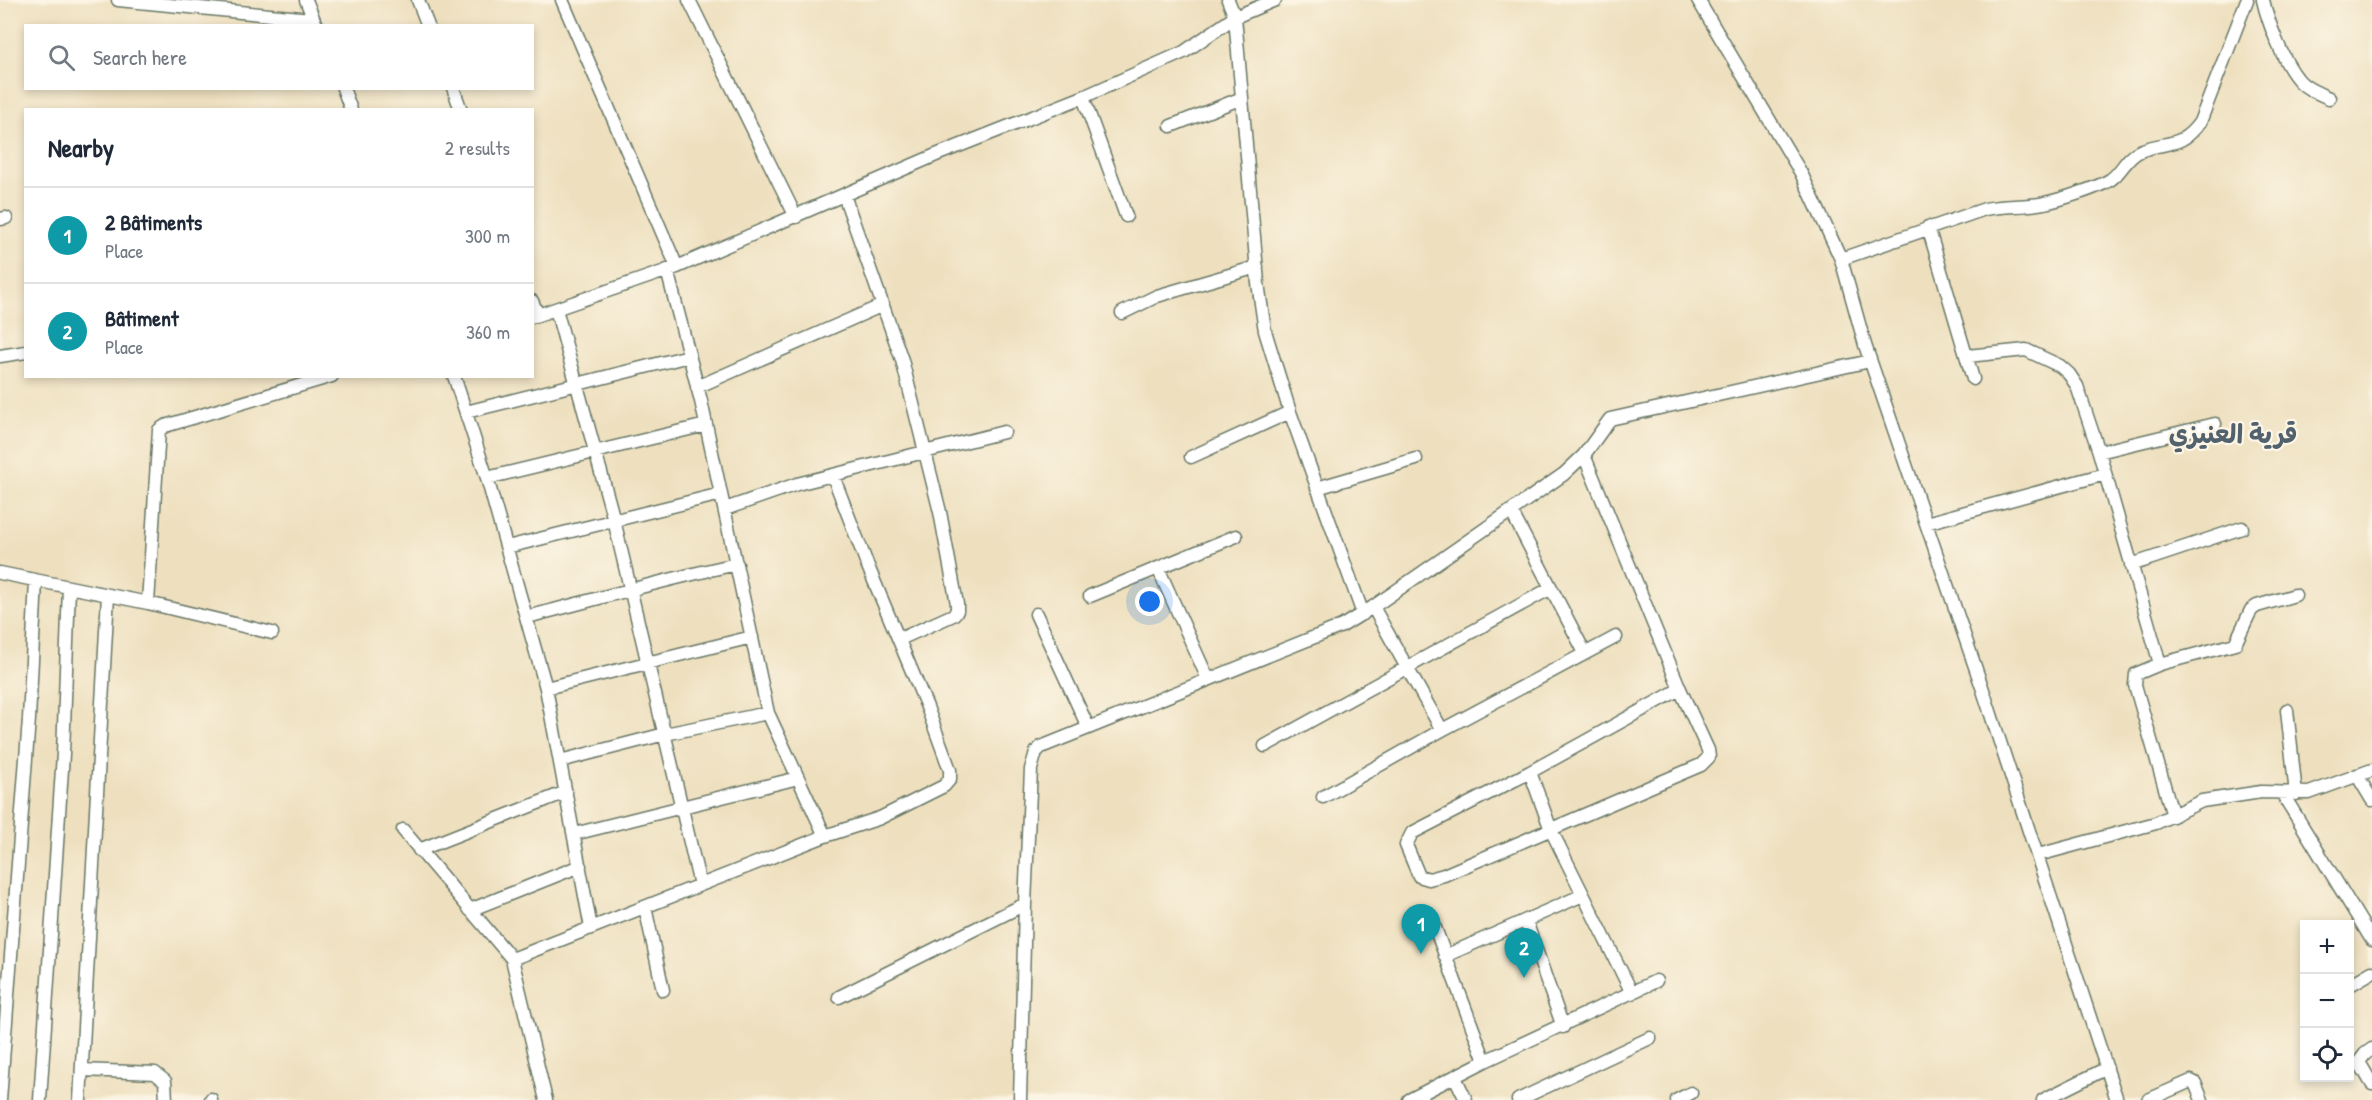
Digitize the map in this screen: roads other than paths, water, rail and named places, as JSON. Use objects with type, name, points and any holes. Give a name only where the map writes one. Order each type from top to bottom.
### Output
[{"type":"street","points":[[118,0],[316,23]]},
{"type":"street","points":[[306,0],[316,23]]},
{"type":"street","points":[[418,0],[427,24]]},
{"type":"street","points":[[562,0],[672,268],[689,356],[725,509],[768,712],[825,836]]},
{"type":"street","points":[[689,0],[796,217]]},
{"type":"street","points":[[1228,0],[1235,17],[1257,267],[1265,331],[1317,488],[1368,610],[1408,668],[1442,730]]},
{"type":"street","points":[[535,316],[672,268],[796,217],[936,155],[1083,96],[1184,52],[1235,17],[1275,0]]},
{"type":"street","points":[[1698,0],[1801,173],[1841,259],[1870,361],[2038,855],[2117,1100]]},
{"type":"street","points":[[1841,259],[1928,227],[2003,205],[2043,204],[2109,180],[2132,156],[2142,150],[2179,142],[2193,132],[2200,122],[2247,0]]},
{"type":"street","points":[[2263,0],[2274,32],[2297,78],[2311,89],[2329,98]]},
{"type":"street","points":[[343,90],[350,108]]},
{"type":"street","points":[[454,90],[460,108]]},
{"type":"street","points":[[1083,96],[1126,216]]},
{"type":"street","points":[[1171,126],[1242,98]]},
{"type":"street","points":[[844,195],[902,360],[940,512],[957,604],[957,611],[953,615],[900,639]]},
{"type":"street","points":[[1928,227],[1972,379]]},
{"type":"street","points":[[1122,313],[1157,296],[1257,267]]},
{"type":"street","points":[[697,387],[883,305]]},
{"type":"street","points":[[556,309],[614,520],[700,885]]},
{"type":"street","points":[[1967,356],[2026,350],[2060,366],[2077,386],[2099,452],[2160,664]]},
{"type":"street","points":[[0,356],[24,352]]},
{"type":"street","points":[[466,412],[689,356]]},
{"type":"street","points":[[1020,1100],[1025,904],[1033,760],[1041,747],[1342,626],[1564,474],[1584,455],[1610,419],[1870,361]]},
{"type":"street","points":[[148,603],[159,430],[165,426],[325,378]]},
{"type":"street","points":[[455,378],[487,478],[546,688],[591,928]]},
{"type":"street","points":[[1191,457],[1290,412]]},
{"type":"street","points":[[2099,452],[2214,424]]},
{"type":"street","points":[[487,478],[595,450],[706,425]]},
{"type":"street","points":[[725,509],[797,484],[1004,432]]},
{"type":"street","points":[[1584,455],[1709,757],[1706,762],[1444,875],[1429,879],[1419,876],[1406,845],[1412,833],[1530,772],[1680,689]]},
{"type":"street","points":[[1317,488],[1416,459]]},
{"type":"street","points":[[1926,523],[2105,474]]},
{"type":"street","points":[[512,959],[825,836],[880,818],[944,786],[950,779],[946,757],[900,639],[867,564],[834,476]]},
{"type":"street","points":[[507,547],[721,494]]},
{"type":"street","points":[[1511,511],[1584,654]]},
{"type":"street","points":[[2131,565],[2242,528]]},
{"type":"street","points":[[1090,596],[1236,536]]},
{"type":"street","points":[[527,617],[631,591],[670,578],[737,564]]},
{"type":"street","points":[[1158,568],[1208,679]]},
{"type":"street","points":[[0,573],[148,603],[272,633]]},
{"type":"street","points":[[0,1100],[28,731],[36,580]]},
{"type":"street","points":[[40,1100],[62,766],[69,587]]},
{"type":"street","points":[[1265,746],[1551,588]]},
{"type":"street","points":[[80,1100],[108,595]]},
{"type":"street","points":[[2173,816],[2135,685],[2136,674],[2160,664],[2235,644],[2251,610],[2257,606],[2295,595]]},
{"type":"street","points":[[1036,614],[1088,727]]},
{"type":"street","points":[[546,688],[752,637]]},
{"type":"street","points":[[1323,797],[1442,730],[1616,638]]},
{"type":"street","points":[[2287,710],[2296,794]]},
{"type":"street","points":[[560,761],[665,734],[768,712]]},
{"type":"street","points":[[2038,855],[2156,823],[2202,801],[2242,794],[2309,793],[2372,770]]},
{"type":"street","points":[[1530,772],[1551,830],[1632,993]]},
{"type":"street","points":[[2357,776],[2372,800]]},
{"type":"street","points":[[574,834],[798,778]]},
{"type":"street","points":[[420,850],[566,792]]},
{"type":"street","points":[[2282,793],[2372,940]]},
{"type":"street","points":[[403,830],[512,959],[546,1100]]},
{"type":"street","points":[[470,910],[580,866]]},
{"type":"street","points":[[1445,956],[1583,895]]},
{"type":"street","points":[[839,997],[1025,904]]},
{"type":"street","points":[[645,907],[663,990]]},
{"type":"street","points":[[1526,921],[1563,1027]]},
{"type":"street","points":[[1435,928],[1485,1062]]},
{"type":"street","points":[[2354,982],[2372,972]]},
{"type":"street","points":[[1409,1100],[1656,981]]},
{"type":"street","points":[[1518,1100],[1650,1038]]},
{"type":"street","points":[[2372,1049],[2360,1058],[2359,1062],[2372,1084]]},
{"type":"street","points":[[2043,1100],[2107,1068]]},
{"type":"street","points":[[82,1070],[155,1073],[165,1081],[166,1100]]},
{"type":"street","points":[[1455,1077],[1466,1100]]},
{"type":"street","points":[[2148,1100],[2191,1081],[2195,1083],[2202,1100]]},
{"type":"street","points":[[1677,1100],[1691,1093]]},
{"type":"place","name":"2 Bâtiments","points":[[1421,954]]},
{"type":"place","name":"Bâtiment","points":[[1524,978]]},
{"type":"district","name":"قرية العنيزي","points":[[2233,434]]}]
